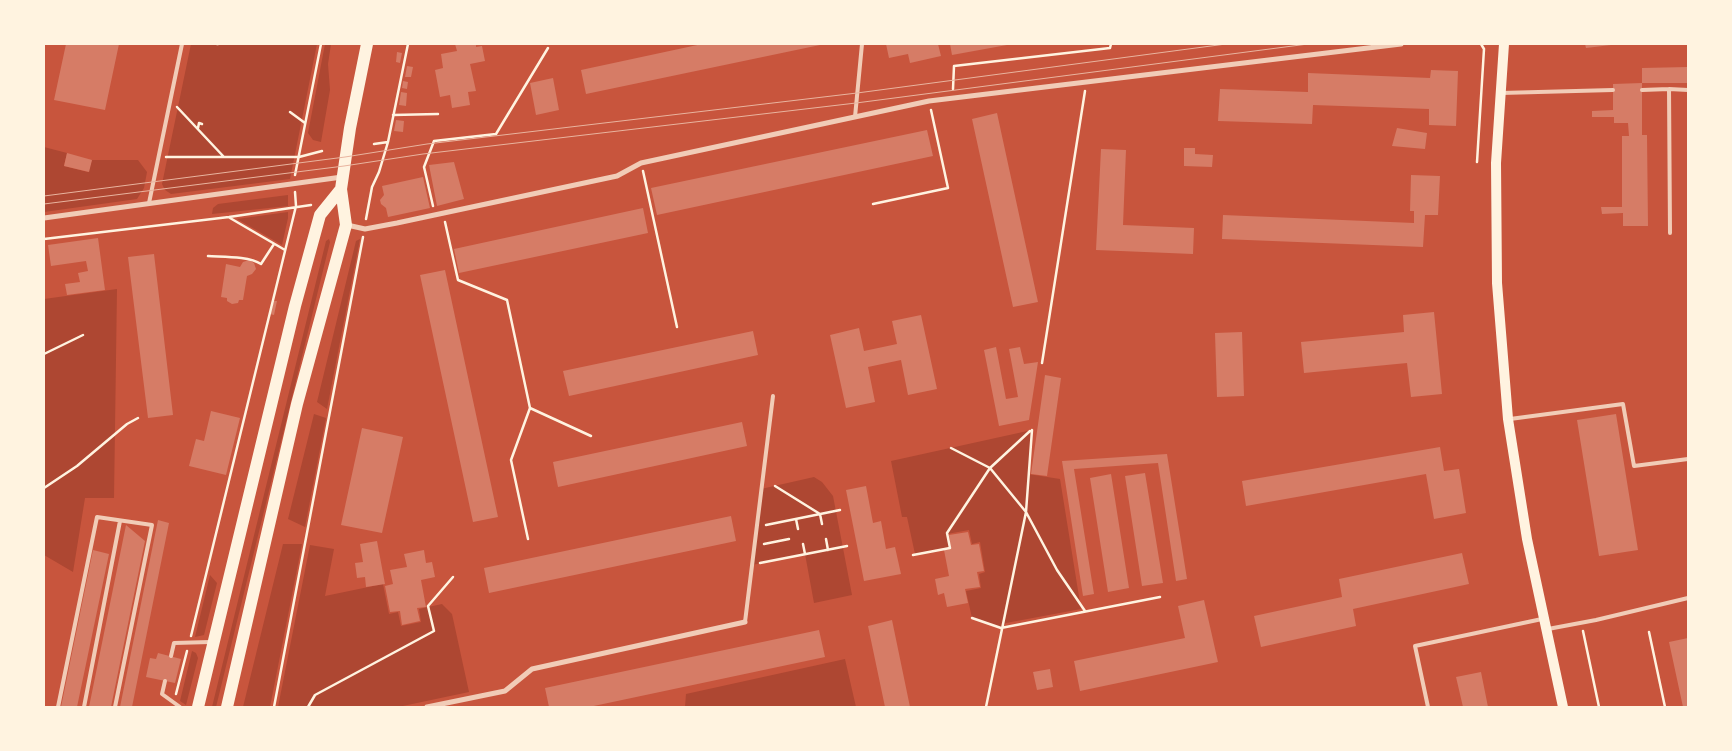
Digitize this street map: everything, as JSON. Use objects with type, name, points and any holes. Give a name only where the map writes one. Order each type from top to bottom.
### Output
[{"type":"main road","points":[[227,707],[298,404],[346,225],[341,183],[367,44]]},
{"type":"main road","points":[[1504,44],[1496,163],[1497,283],[1508,419],[1527,539],[1563,707]]},
{"type":"main road","points":[[198,707],[295,306],[320,215],[341,183]]},
{"type":"street","points":[[346,225],[365,229],[435,215],[617,176],[641,163],[929,101],[1401,44]]},
{"type":"street","points":[[44,218],[149,203],[341,183]]},
{"type":"street","points":[[427,707],[505,691],[532,669],[745,622]]},
{"type":"lane","points":[[149,203],[182,44]]},
{"type":"lane","points":[[855,117],[862,44]]},
{"type":"lane","points":[[1669,89],[1670,233]]},
{"type":"lane","points":[[1501,93],[1613,90]]},
{"type":"lane","points":[[1642,90],[1688,90]]},
{"type":"lane","points":[[745,622],[773,396]]},
{"type":"lane","points":[[1508,419],[1623,404],[1634,466],[1688,458]]},
{"type":"lane","points":[[58,707],[97,517],[152,525],[115,707]]},
{"type":"lane","points":[[84,707],[120,521]]},
{"type":"lane","points":[[1428,707],[1415,646],[1545,624],[1580,623],[1688,598]]},
{"type":"lane","points":[[171,656],[174,643],[214,642]]},
{"type":"lane","points":[[165,681],[162,694],[180,707]]},
{"type":"path","points":[[295,180],[322,44]]},
{"type":"path","points":[[274,707],[372,187],[379,172],[388,142],[408,44]]},
{"type":"path","points":[[952,98],[954,66],[1110,48],[1111,44]]},
{"type":"path","points":[[1477,162],[1484,49],[1482,44]]},
{"type":"path","points":[[435,215],[424,167],[434,141],[496,134],[548,48]]},
{"type":"path","points":[[1042,363],[1086,82]]},
{"type":"path","points":[[170,100],[224,157]]},
{"type":"path","points":[[873,204],[948,188],[929,101]]},
{"type":"path","points":[[290,112],[305,123]]},
{"type":"path","points":[[393,115],[438,114]]},
{"type":"path","points":[[198,128],[199,123],[202,124]]},
{"type":"path","points":[[374,144],[388,142]]},
{"type":"path","points":[[159,157],[299,157],[322,151]]},
{"type":"path","points":[[641,163],[677,327]]},
{"type":"path","points":[[174,703],[208,557],[296,206],[295,192]]},
{"type":"path","points":[[44,239],[229,217],[311,205]]},
{"type":"path","points":[[444,213],[458,280],[507,300],[530,408],[511,460],[528,539]]},
{"type":"path","points":[[358,214],[367,215]]},
{"type":"path","points":[[229,217],[285,250]]},
{"type":"path","points":[[208,256],[246,259],[257,261],[261,264],[274,244]]},
{"type":"path","points":[[44,354],[83,335]]},
{"type":"path","points":[[530,408],[591,436]]},
{"type":"path","points":[[44,488],[77,466],[127,424],[138,418]]},
{"type":"path","points":[[913,555],[950,548],[947,533],[990,468],[1032,430],[1026,512],[986,707]]},
{"type":"path","points":[[951,448],[990,468],[1026,512],[1057,570],[1085,612]]},
{"type":"path","points":[[775,486],[820,514],[822,524]]},
{"type":"path","points":[[757,527],[840,510]]},
{"type":"path","points":[[796,519],[798,529]]},
{"type":"path","points":[[754,546],[789,539]]},
{"type":"path","points":[[826,539],[828,550]]},
{"type":"path","points":[[803,544],[805,554]]},
{"type":"path","points":[[752,565],[846,546]]},
{"type":"path","points":[[308,707],[315,695],[434,632],[428,606],[452,577]]},
{"type":"path","points":[[972,618],[1001,628],[1160,597]]},
{"type":"path","points":[[1580,623],[1599,707]]},
{"type":"path","points":[[1649,632],[1665,707]]},
{"type":"shaded area","points":[[191,44],[317,44],[290,179],[171,194],[165,190],[162,184]]},
{"type":"shaded area","points":[[325,44],[331,44],[328,64],[330,90],[321,142],[313,140],[308,133]]},
{"type":"shaded area","points":[[44,147],[67,153],[64,166],[88,172],[92,160],[138,160],[147,172],[144,188],[137,199],[44,212]]},
{"type":"shaded area","points":[[288,195],[288,206],[212,214],[213,208],[218,204]]},
{"type":"shaded area","points":[[288,212],[282,245],[237,219]]},
{"type":"shaded area","points":[[329,239],[330,242],[216,707],[212,707],[326,241]]},
{"type":"shaded area","points":[[360,239],[327,409],[317,402],[356,241]]},
{"type":"shaded area","points":[[117,289],[114,498],[85,498],[73,572],[44,555],[44,299]]},
{"type":"shaded area","points":[[314,414],[326,418],[305,527],[288,519]]},
{"type":"shaded area","points":[[1032,430],[1028,474],[1060,479],[1081,609],[1006,623],[1001,628],[972,618],[966,591],[981,588],[979,574],[985,572],[980,542],[972,544],[969,530],[947,534],[949,547],[915,554],[907,517],[902,517],[891,461]]},
{"type":"shaded area","points":[[814,477],[822,482],[833,496],[852,595],[814,603],[805,554],[752,565],[761,489]]},
{"type":"shaded area","points":[[283,544],[302,544],[270,707],[243,707]]},
{"type":"shaded area","points":[[310,545],[334,549],[325,596],[383,584],[389,614],[398,612],[401,626],[421,622],[419,609],[442,604],[452,614],[469,692],[398,707],[278,707]]},
{"type":"shaded area","points":[[210,575],[217,583],[204,635],[195,637]]},
{"type":"shaded area","points":[[192,651],[196,653],[198,658],[186,705],[180,701]]},
{"type":"shaded area","points":[[845,659],[856,707],[685,707],[686,694]]},
{"type":"building","points":[[66,44],[119,44],[105,110],[54,100]]},
{"type":"building","points":[[455,44],[476,44],[476,47],[482,46],[485,61],[470,64],[476,91],[468,92],[470,105],[452,108],[450,95],[440,97],[435,70],[443,68],[441,54],[457,51]]},
{"type":"building","points":[[702,44],[820,45],[586,94],[581,70]]},
{"type":"building","points":[[886,44],[938,44],[941,56],[910,63],[908,54],[889,58]]},
{"type":"building","points":[[950,44],[1007,44],[1007,45],[952,55]]},
{"type":"building","points":[[1585,44],[1611,44],[1611,45],[1586,48]]},
{"type":"building","points":[[397,52],[402,53],[400,63],[396,62]]},
{"type":"building","points":[[407,66],[413,67],[411,77],[405,77]]},
{"type":"building","points":[[1688,67],[1688,83],[1642,83],[1642,68]]},
{"type":"building","points":[[1431,70],[1458,71],[1456,126],[1429,125],[1429,109],[1313,105],[1312,124],[1218,121],[1220,89],[1308,92],[1308,73],[1430,78]]},
{"type":"building","points":[[553,78],[559,110],[536,115],[530,83]]},
{"type":"building","points":[[403,81],[408,82],[407,89],[402,88]]},
{"type":"building","points":[[1642,83],[1642,135],[1647,135],[1648,226],[1623,226],[1623,213],[1602,214],[1601,207],[1622,207],[1622,136],[1629,136],[1628,123],[1614,123],[1614,117],[1592,117],[1592,111],[1613,110],[1613,84]]},
{"type":"building","points":[[401,92],[407,93],[406,106],[399,105]]},
{"type":"building","points":[[997,113],[1038,302],[1013,307],[972,119]]},
{"type":"building","points":[[396,120],[404,121],[403,132],[394,131]]},
{"type":"building","points":[[1397,128],[1427,133],[1425,149],[1392,146]]},
{"type":"building","points":[[927,130],[933,156],[657,215],[651,188]]},
{"type":"building","points":[[1184,148],[1195,148],[1195,154],[1213,155],[1212,167],[1184,166]]},
{"type":"building","points":[[1101,149],[1126,150],[1123,225],[1194,228],[1193,254],[1096,250]]},
{"type":"building","points":[[67,153],[92,160],[89,172],[64,166]]},
{"type":"building","points":[[454,162],[464,199],[437,206],[429,165]]},
{"type":"building","points":[[1411,175],[1440,176],[1438,215],[1425,215],[1423,247],[1222,239],[1223,215],[1414,223],[1414,211],[1410,211]]},
{"type":"building","points":[[423,177],[430,208],[388,217],[386,208],[381,204],[380,200],[384,195],[382,186]]},
{"type":"building","points":[[643,208],[648,233],[459,273],[454,249]]},
{"type":"building","points":[[98,238],[105,290],[67,295],[65,284],[80,282],[78,273],[88,271],[86,261],[51,266],[48,245]]},
{"type":"building","points":[[154,254],[173,415],[148,418],[128,257]]},
{"type":"building","points":[[249,260],[254,263],[256,269],[247,276],[243,300],[232,304],[227,301],[227,298],[221,297],[226,264],[240,267],[243,262]]},
{"type":"building","points":[[445,270],[498,517],[473,522],[420,275]]},
{"type":"building","points":[[274,301],[277,301],[274,315],[270,314]]},
{"type":"building","points":[[1434,312],[1442,394],[1411,397],[1407,363],[1304,373],[1301,342],[1404,332],[1403,315]]},
{"type":"building","points":[[921,315],[937,389],[908,395],[901,360],[868,367],[875,402],[846,408],[830,335],[859,328],[864,351],[897,344],[892,321]]},
{"type":"building","points":[[753,331],[758,355],[569,396],[563,371]]},
{"type":"building","points":[[1242,332],[1244,396],[1217,397],[1215,333]]},
{"type":"building","points":[[996,347],[1006,399],[1018,397],[1009,349],[1020,347],[1024,364],[1038,362],[1029,420],[999,426],[984,350]]},
{"type":"building","points":[[1045,375],[1061,378],[1047,476],[1031,474]]},
{"type":"building","points":[[211,411],[240,418],[226,475],[189,466],[196,439],[204,441]]},
{"type":"building","points":[[1616,414],[1638,550],[1599,556],[1577,420]]},
{"type":"building","points":[[742,422],[747,446],[558,487],[553,462]]},
{"type":"building","points":[[362,428],[403,437],[382,533],[341,525]]},
{"type":"building","points":[[1440,447],[1444,471],[1459,469],[1466,513],[1434,519],[1426,474],[1246,506],[1242,481]]},
{"type":"building","points":[[1167,454],[1187,579],[1176,581],[1158,463],[1074,469],[1094,594],[1083,596],[1062,461]]},
{"type":"building","points":[[1145,473],[1163,583],[1142,586],[1125,476]]},
{"type":"building","points":[[1111,474],[1129,588],[1108,592],[1090,478]]},
{"type":"building","points":[[866,486],[873,523],[881,521],[886,549],[895,547],[901,574],[864,581],[846,490]]},
{"type":"building","points":[[731,516],[736,541],[489,593],[484,568]]},
{"type":"building","points":[[158,520],[169,523],[132,707],[120,707]]},
{"type":"building","points":[[126,525],[145,541],[111,707],[89,707]]},
{"type":"building","points":[[968,532],[971,545],[979,544],[984,571],[977,572],[980,587],[965,589],[968,603],[947,607],[944,593],[938,595],[935,579],[949,576],[944,550],[951,549],[949,535]]},
{"type":"building","points":[[377,541],[385,584],[366,587],[365,577],[357,578],[355,563],[363,562],[360,544]]},
{"type":"building","points":[[93,550],[109,554],[77,707],[61,707]]},
{"type":"building","points":[[424,550],[426,563],[432,562],[435,577],[421,580],[426,607],[417,608],[420,621],[402,625],[400,611],[390,612],[385,586],[393,584],[390,570],[407,567],[404,554]]},
{"type":"building","points":[[1462,553],[1469,584],[1353,609],[1356,626],[1261,647],[1254,616],[1342,597],[1339,579]]},
{"type":"building","points":[[1204,600],[1218,662],[1080,691],[1074,661],[1185,638],[1178,606]]},
{"type":"building","points":[[892,620],[910,707],[885,707],[868,626]]},
{"type":"building","points":[[819,630],[825,657],[589,707],[549,707],[545,688]]},
{"type":"building","points":[[1688,638],[1688,707],[1683,707],[1669,642]]},
{"type":"building","points":[[158,653],[181,659],[175,683],[146,677],[150,658],[156,659]]},
{"type":"building","points":[[1050,669],[1053,687],[1037,690],[1033,672]]},
{"type":"building","points":[[1481,672],[1488,707],[1463,707],[1456,677]]},
{"type":"tram line","points":[[44,196],[345,157],[427,144],[857,93],[1226,44]]},
{"type":"tram line","points":[[44,204],[344,166],[423,154],[856,103],[1308,44]]}]
